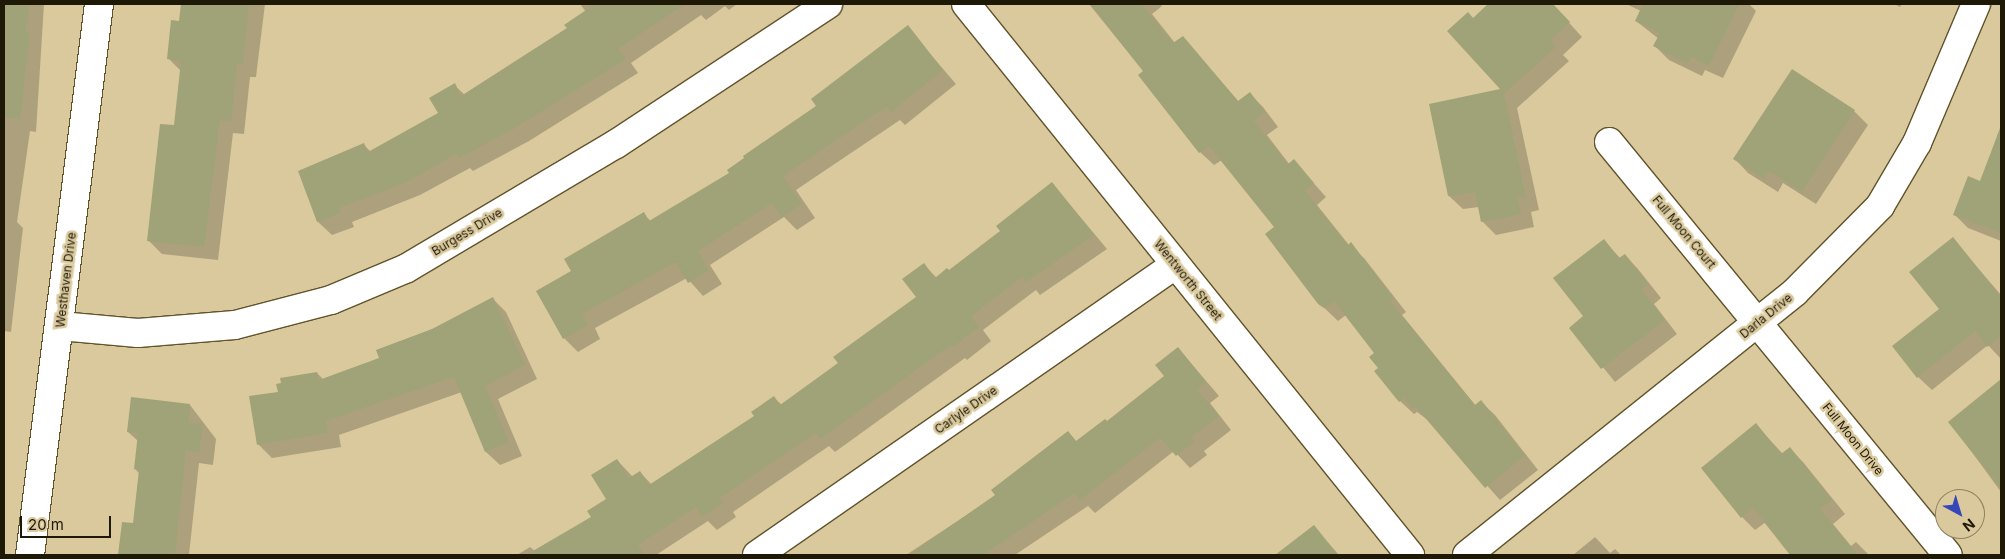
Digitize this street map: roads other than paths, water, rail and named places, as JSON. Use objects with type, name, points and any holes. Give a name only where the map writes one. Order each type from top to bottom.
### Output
[{"type":"street","name":"Westhaven Drive","points":[[30,555],[99,4]]},
{"type":"street","name":"Burgess Drive","points":[[60,326],[138,333],[235,325],[331,300],[356,290],[407,268],[616,144],[828,4]]},
{"type":"street","name":"Wentworth Street","points":[[966,4],[1410,555]]},
{"type":"street","name":"Darla Drive","points":[[1467,555],[1794,292],[1880,206],[1918,143],[1976,4]]},
{"type":"street","name":"Full Moon Court","points":[[1609,142],[1758,322]]},
{"type":"street","name":"Carlyle Drive","points":[[757,555],[1175,265]]},
{"type":"street","name":"Full Moon Drive","points":[[1758,322],[1948,555]]}]
